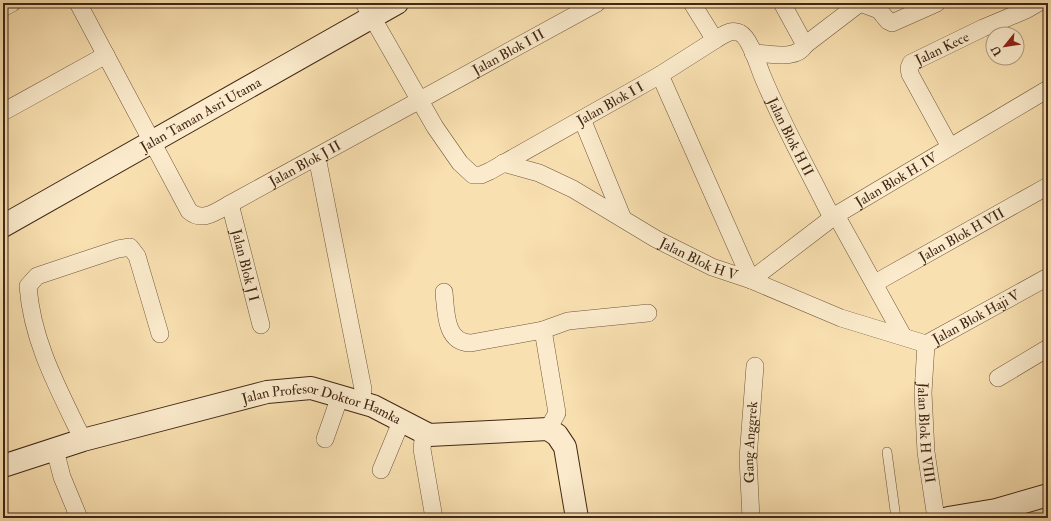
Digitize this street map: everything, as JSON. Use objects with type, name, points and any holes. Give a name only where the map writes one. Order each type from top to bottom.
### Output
[{"type":"street","points":[[3,8],[12,3]]},
{"type":"street","points":[[78,3],[150,141]]},
{"type":"street","name":"Jalan Taman Asri Utama","points":[[3,226],[150,141],[368,10],[397,3]]},
{"type":"street","name":"Jalan Blok I II","points":[[420,101],[598,3]]},
{"type":"street","points":[[692,3],[715,40]]},
{"type":"street","points":[[782,3],[805,44]]},
{"type":"street","points":[[753,53],[792,54],[801,50],[805,44],[860,3],[879,10],[888,21],[892,23],[937,3]]},
{"type":"street","name":"Jalan Kece","points":[[950,147],[910,74],[909,68],[911,63],[983,28],[1026,10],[1038,3]]},
{"type":"street","points":[[368,10],[420,101]]},
{"type":"street","name":"Jalan Blok I I","points":[[420,101],[435,127],[460,163],[473,175],[481,174],[660,76],[728,32],[739,32],[744,36],[753,53]]},
{"type":"street","name":"Jalan Blok H II","points":[[753,53],[768,89],[834,216],[875,283],[903,336]]},
{"type":"street","points":[[3,112],[106,55]]},
{"type":"street","points":[[660,76],[751,280]]},
{"type":"street","name":"Jalan Blok H. IV","points":[[751,280],[834,216],[1048,89]]},
{"type":"street","name":"Jalan Blok J II","points":[[150,141],[189,211],[200,217],[230,204],[420,101]]},
{"type":"street","points":[[582,119],[622,219]]},
{"type":"street","points":[[317,157],[363,389],[361,401]]},
{"type":"street","name":"Jalan Blok H V","points":[[503,163],[539,173],[567,186],[656,239],[712,267],[751,280],[840,318],[903,336]]},
{"type":"street","name":"Jalan Blok H VII","points":[[875,283],[1048,186]]},
{"type":"street","name":"Jalan Blok J I","points":[[230,204],[261,325]]},
{"type":"street","points":[[83,440],[46,364],[39,345],[29,305],[28,286],[37,276],[118,249],[130,247],[137,256],[160,334]]},
{"type":"street","name":"Jalan Blok Haji V","points":[[903,336],[926,346],[1048,277]]},
{"type":"street","points":[[444,292],[449,328],[452,334],[460,342],[471,343],[543,330],[568,321],[648,312]]},
{"type":"street","points":[[543,330],[557,413],[548,429],[557,435],[565,447],[577,518]]},
{"type":"street","name":"Jalan Blok H VIII","points":[[926,346],[923,393],[926,452],[936,518]]},
{"type":"street","points":[[998,378],[1048,348]]},
{"type":"street","name":"Gang Anggrek","points":[[751,518],[748,458],[755,366]]},
{"type":"street","name":"Jalan Profesor Doktor Hamka","points":[[3,466],[83,440],[267,392],[311,388],[361,401],[401,422],[424,432],[438,436],[548,429]]},
{"type":"street","points":[[325,439],[340,396]]},
{"type":"street","points":[[381,470],[401,422]]},
{"type":"street","points":[[424,432],[422,449],[434,518]]},
{"type":"street","points":[[55,450],[62,477],[78,518]]},
{"type":"street","points":[[948,518],[996,514],[1048,495]]},
{"type":"lane","points":[[887,452],[896,518]]}]
